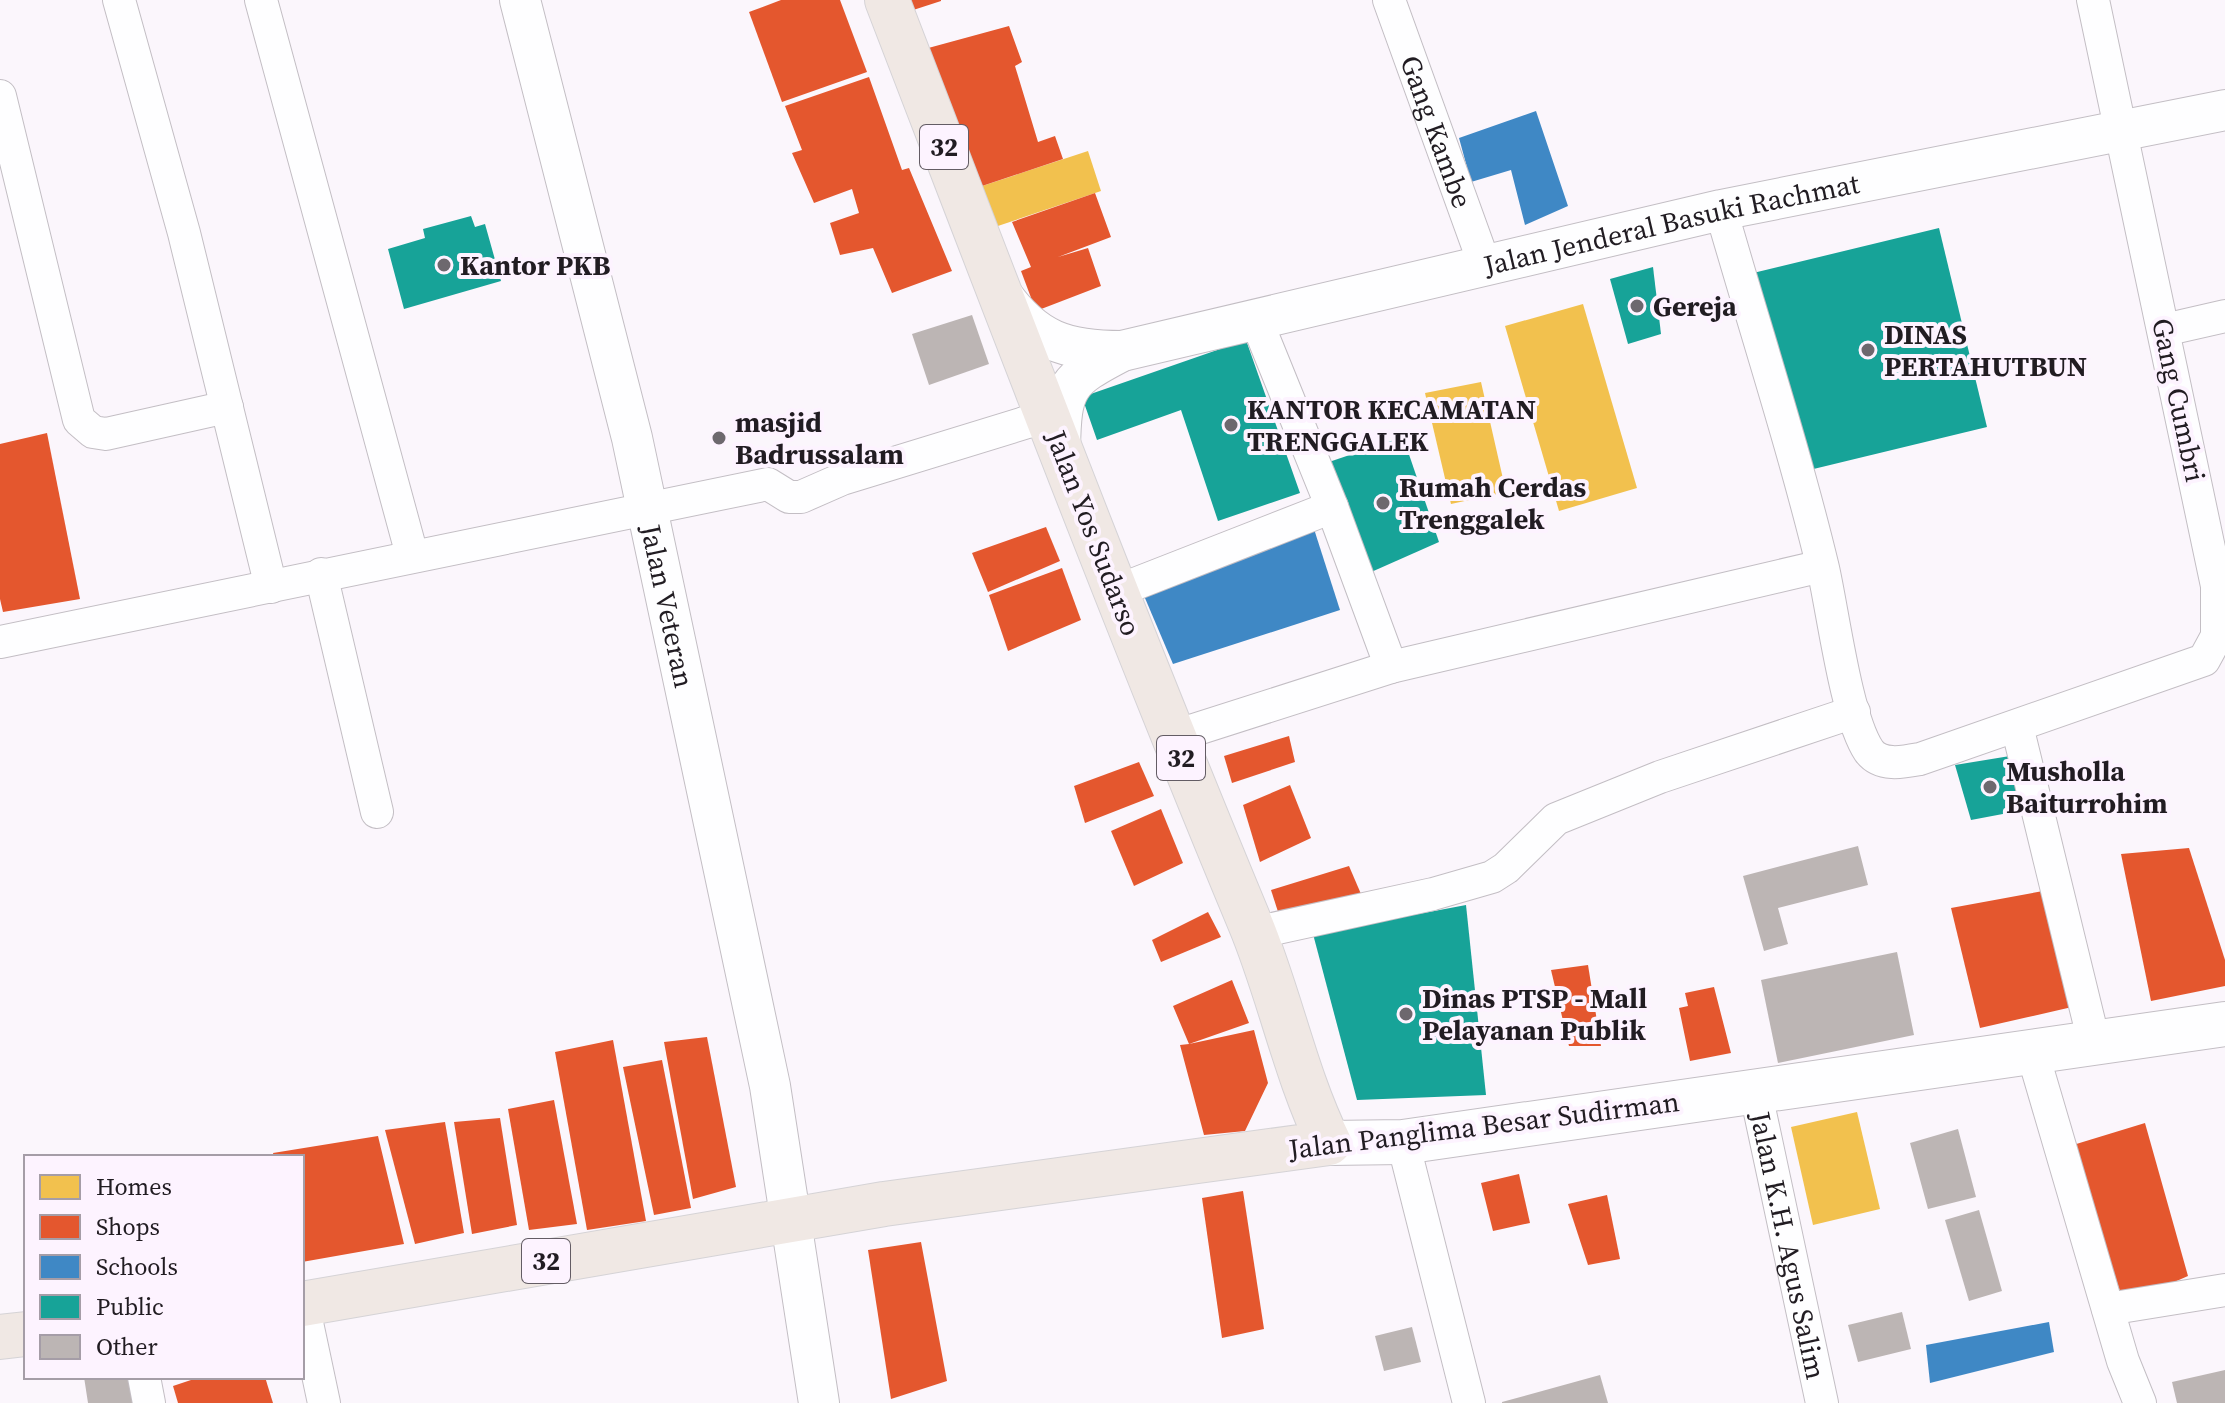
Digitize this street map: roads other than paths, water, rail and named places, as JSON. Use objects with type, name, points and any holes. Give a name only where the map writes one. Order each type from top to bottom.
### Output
[{"type":"highway","name":"Jalan Yos Sudarso","points":[[887,0],[1172,737],[1254,933],[1301,1066]]},
{"type":"highway","name":"32","points":[[1301,1066],[1315,1114],[1329,1143]]},
{"type":"highway","name":"32","points":[[1272,1153],[1289,1138],[1298,1118],[1301,1066]]},
{"type":"highway","name":"Jalan Panglima Besar Sudirman","points":[[790,1219],[1329,1143]]},
{"type":"highway","name":"32","points":[[304,1304],[790,1219]]},
{"type":"highway","points":[[0,1337],[24,1334]]},
{"type":"main road","name":"Jalan Panglima Besar Sudirman","points":[[1329,1143],[1403,1142],[1755,1089],[2225,1024]]},
{"type":"street","points":[[119,0],[184,233],[271,587]]},
{"type":"street","points":[[261,0],[412,555]]},
{"type":"street","name":"Jalan Veteran","points":[[520,0],[632,438],[770,1086],[819,1403]]},
{"type":"street","name":"Gang Kambe","points":[[1389,0],[1484,263]]},
{"type":"street","name":"Gang Cumbri","points":[[1721,210],[1822,566],[1854,712],[1870,751],[1879,759],[1895,763],[1920,759],[2194,665],[2213,649],[2218,620],[2217,586],[2093,0]]},
{"type":"street","points":[[0,96],[79,420],[93,432],[106,434],[227,407]]},
{"type":"street","name":"Jalan Jenderal Basuki Rachmat","points":[[1122,351],[1484,263],[1721,210],[2225,110]]},
{"type":"street","points":[[1000,294],[1021,321],[1051,340],[1088,351],[1122,351]]},
{"type":"street","points":[[2164,330],[2225,316]]},
{"type":"street","points":[[1255,317],[1332,507],[1391,667]]},
{"type":"street","points":[[0,642],[768,484],[789,497],[801,497],[842,479],[1054,433],[1069,386],[1085,370],[1122,351]]},
{"type":"street","points":[[1117,591],[1332,507]]},
{"type":"street","points":[[1172,737],[1391,667],[1822,566]]},
{"type":"street","points":[[321,574],[377,812]]},
{"type":"street","points":[[1254,933],[1433,894],[1492,877],[1514,861],[1556,819],[1660,777],[1854,712]]},
{"type":"street","points":[[2017,726],[2094,1042]]},
{"type":"street","points":[[2032,1051],[2108,1309],[2140,1403]]},
{"type":"street","name":"Jalan K.H. Agus Salim","points":[[1755,1089],[1822,1403]]},
{"type":"street","points":[[1403,1142],[1469,1403]]},
{"type":"street","points":[[2108,1309],[2225,1290]]},
{"type":"street","points":[[304,1309],[324,1403]]},
{"type":"street","points":[[144,1379],[149,1403]]},
{"type":"place","name":"Kantor PKB","points":[[444,265]]},
{"type":"place","name":"Gereja","points":[[1637,306]]},
{"type":"place","name":"DINAS PERTAHUTBUN","points":[[1868,350]]},
{"type":"place","name":"KANTOR KECAMATAN TRENGGALEK","points":[[1231,425]]},
{"type":"place","name":"masjid Badrussalam","points":[[719,438]]},
{"type":"place","name":"Rumah Cerdas Trenggalek","points":[[1383,503]]},
{"type":"place","name":"Musholla Baiturrohim","points":[[1990,787]]},
{"type":"place","name":"Dinas PTSP - Mall Pelayanan Publik","points":[[1406,1014]]}]
